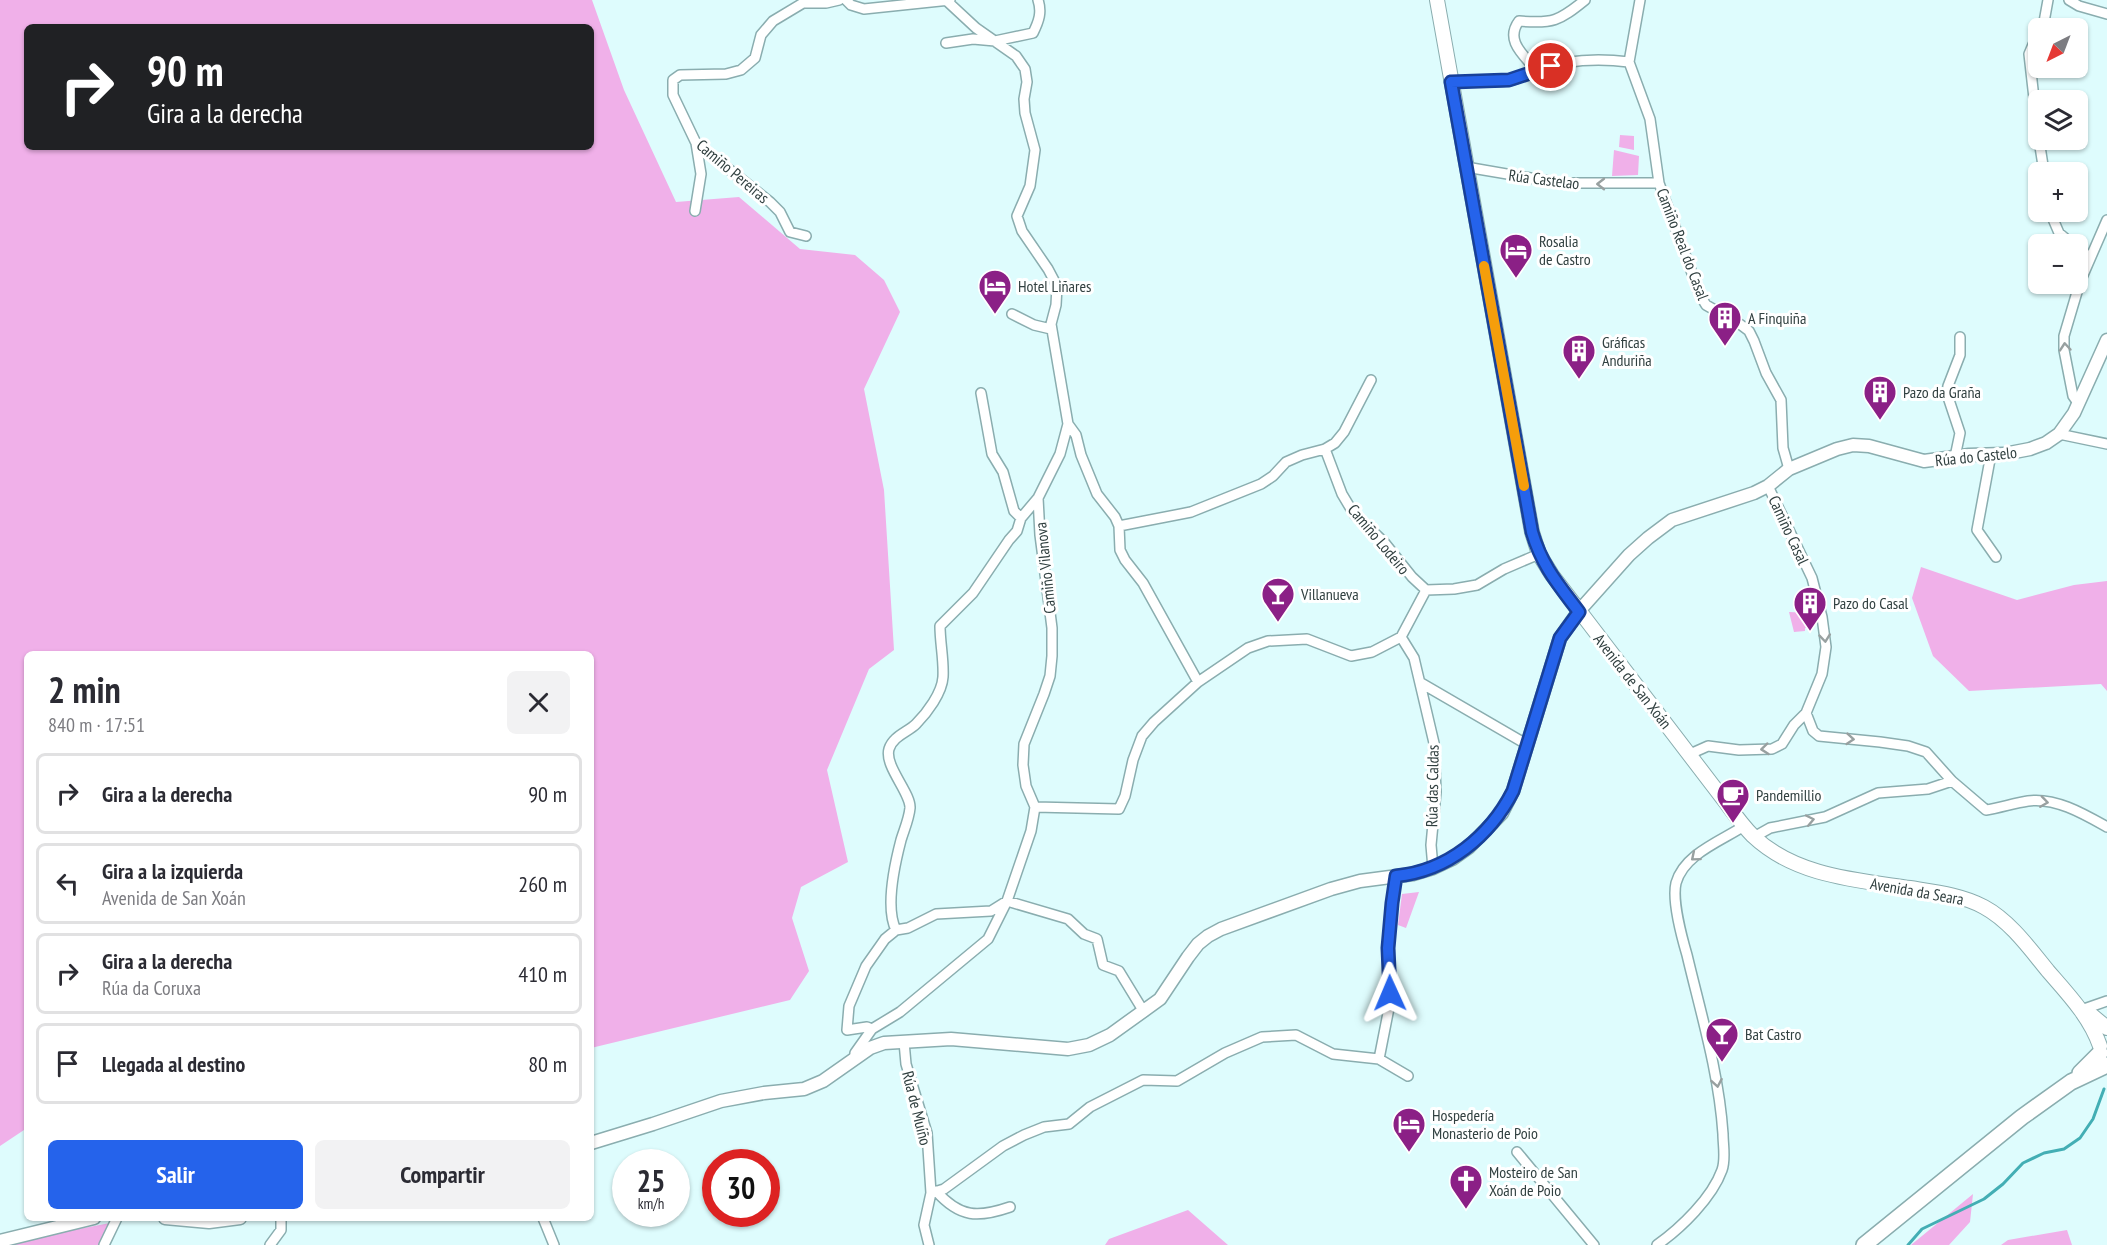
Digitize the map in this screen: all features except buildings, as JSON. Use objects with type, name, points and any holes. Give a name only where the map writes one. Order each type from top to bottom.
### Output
[{"type":"highway","points":[[1864,1245],[2022,1117],[2071,1082],[2104,1052]]},
{"type":"main road","name":"Avenida de San Xoán","points":[[1437,0],[1532,532],[1539,554],[1551,575],[1579,612],[1749,831]]},
{"type":"main road","name":"Avenida da Seara","points":[[1749,831],[1785,858],[1809,870],[1866,882],[1961,897],[1983,906],[2006,923],[2067,993],[2092,1028],[2104,1052]]},
{"type":"main road","name":"Avenida da Seara","points":[[2067,993],[2107,1028]]},
{"type":"street","name":"Camiño Pereiras","points":[[806,236],[790,232],[780,212],[770,202],[696,142],[674,95],[673,80],[680,75],[726,74],[741,70],[755,58],[761,35],[773,21],[803,3],[826,3],[839,0]]},
{"type":"street","points":[[846,0],[851,5],[864,9],[949,1],[976,28],[995,41]]},
{"type":"street","points":[[946,43],[973,39],[995,41],[1033,33],[1040,9],[1038,0]]},
{"type":"street","points":[[1536,70],[1518,51],[1515,26],[1519,21],[1547,23],[1565,16],[1585,0]]},
{"type":"street","points":[[1451,82],[1509,80],[1523,77],[1536,70],[1577,60],[1604,58],[1629,62],[1640,0]]},
{"type":"street","points":[[2045,18],[2048,0]]},
{"type":"street","points":[[2069,0],[2079,6],[2107,14]]},
{"type":"street","name":"Camiño Vilanova","points":[[995,41],[1016,56],[1025,69],[1027,82],[1024,99],[1025,113],[1035,150],[1030,186],[1017,216],[1022,231],[1048,269],[1056,286],[1056,305],[1051,324],[1068,424],[1060,454],[1038,498],[1040,535],[1052,628],[1052,656],[1050,676],[1024,744],[1024,775],[1035,807]]},
{"type":"street","name":"Camiño Real do Casal","points":[[1629,62],[1650,119],[1659,183],[1684,255],[1706,305],[1749,331],[1766,373],[1781,400],[1783,448],[1789,469]]},
{"type":"street","points":[[695,211],[701,174],[696,142]]},
{"type":"street","name":"Rúa Castelao","points":[[1466,166],[1560,183],[1659,183]]},
{"type":"street","points":[[2078,403],[2073,396],[2064,350],[2064,336],[2080,282],[2107,220]]},
{"type":"street","points":[[1012,314],[1034,325],[1052,329]]},
{"type":"street","points":[[1955,457],[1960,433],[1947,394],[1960,355],[1960,337]]},
{"type":"street","name":"Rúa do Castelo","points":[[594,1142],[653,1125],[721,1101],[804,1089],[823,1081],[870,1048],[884,1043],[951,1040],[1068,1049],[1089,1045],[1110,1035],[1160,999],[1198,944],[1221,929],[1331,889],[1360,881],[1413,874],[1452,859],[1468,847],[1502,813],[1513,791],[1560,638],[1579,612],[1629,555],[1648,538],[1672,520],[1736,500],[1768,486],[1789,469],[1837,449],[1853,445],[1869,446],[1924,461],[2030,450],[2059,434],[2103,358],[2107,340]]},
{"type":"street","points":[[1119,526],[1191,512],[1261,484],[1273,476],[1286,462],[1325,449],[1335,443],[1344,432],[1371,380]]},
{"type":"street","points":[[981,393],[992,454],[1003,472],[1014,511],[1021,518]]},
{"type":"street","points":[[1068,424],[1076,435],[1081,455],[1097,494],[1110,508],[1119,526],[1120,550],[1125,560],[1143,583],[1198,682]]},
{"type":"street","points":[[2059,434],[2107,444]]},
{"type":"street","name":"Camiño Lodeiro","points":[[1325,449],[1342,494],[1354,514],[1384,543],[1426,590]]},
{"type":"street","points":[[1991,454],[1977,530],[1996,557]]},
{"type":"street","name":"Camiño Casal","points":[[1690,754],[1708,746],[1739,750],[1772,749],[1782,744],[1794,725],[1806,713],[1822,674],[1826,646],[1822,617],[1812,578],[1768,486]]},
{"type":"street","points":[[896,930],[892,921],[894,879],[897,856],[910,807],[889,759],[889,749],[894,740],[915,725],[930,706],[940,687],[943,677],[940,626],[973,594],[1017,531],[1021,518],[1038,498]]},
{"type":"street","points":[[855,1059],[855,1053],[872,1029],[900,1012],[988,939],[1008,901],[1031,831],[1035,807],[1119,809],[1125,796],[1133,760],[1142,736],[1198,682],[1248,648],[1268,641],[1307,639],[1351,656],[1372,652],[1401,637],[1426,590],[1477,585],[1504,569],[1539,554]]},
{"type":"street","name":"Rúa das Caldas","points":[[1401,637],[1414,658],[1434,743],[1436,792],[1431,845],[1433,868]]},
{"type":"street","points":[[1421,683],[1528,745]]},
{"type":"street","points":[[1806,713],[1813,731],[1819,736],[1908,746],[1926,752],[1952,781],[1986,810],[2029,801],[2044,801],[2085,814],[2107,827]]},
{"type":"street","points":[[1658,1245],[1685,1223],[1709,1192],[1722,1170],[1724,1156],[1722,1113],[1717,1083],[1684,945],[1677,903],[1676,885],[1687,864],[1708,846],[1749,831],[1825,817],[1878,793],[1928,789],[1952,781]]},
{"type":"street","points":[[1379,1059],[1389,1008],[1391,979],[1388,948],[1396,876]]},
{"type":"street","points":[[872,1029],[867,1027],[847,1030],[849,1006],[866,966],[885,939],[896,930],[923,922],[936,914],[991,911],[1008,901],[1068,919],[1084,934],[1097,939],[1103,966],[1119,971],[1144,1012]]},
{"type":"street","points":[[2085,1009],[2107,1001]]},
{"type":"street","points":[[933,1192],[944,1189],[1003,1146],[1024,1135],[1044,1127],[1069,1124],[1090,1107],[1143,1080],[1177,1081],[1226,1053],[1262,1037],[1296,1035],[1333,1054],[1379,1059],[1408,1076]]},
{"type":"street","name":"Rúa de Muíño","points":[[904,1042],[906,1064],[927,1133],[933,1192],[924,1225],[929,1245]]},
{"type":"street","points":[[1517,1152],[1594,1245]]},
{"type":"street","points":[[933,1192],[959,1210],[975,1214],[988,1214],[1010,1207]]},
{"type":"street","points":[[0,1241],[82,1221]]},
{"type":"street","points":[[104,1245],[116,1221]]},
{"type":"street","points":[[198,1221],[217,1221]]},
{"type":"street","points":[[270,1245],[281,1230],[281,1221]]},
{"type":"street","points":[[544,1221],[554,1245]]},
{"type":"shaded area","points":[[0,0],[592,0],[624,90],[676,202],[739,197],[800,249],[855,255],[884,280],[900,312],[864,389],[884,490],[894,650],[869,669],[827,770],[848,862],[801,887],[792,918],[809,971],[790,1000],[594,1047],[594,651],[24,651],[24,1130],[0,1146]]},
{"type":"shaded area","points":[[1620,135],[1634,136],[1634,150],[1619,147]]},
{"type":"shaded area","points":[[1614,150],[1639,156],[1638,175],[1612,176]]},
{"type":"shaded area","points":[[1921,567],[2017,600],[2074,585],[2107,581],[2107,691],[2101,684],[1969,691],[1933,656],[1912,598]]},
{"type":"shaded area","points":[[1789,612],[1809,613],[1812,627],[1805,628],[1805,631],[1794,632]]},
{"type":"shaded area","points":[[1419,892],[1406,928],[1398,925],[1402,894]]},
{"type":"shaded area","points":[[1973,1194],[1970,1222],[1949,1245],[1911,1245]]},
{"type":"shaded area","points":[[1188,1210],[1228,1245],[1105,1245],[1109,1239]]},
{"type":"shaded area","points":[[110,1223],[110,1245],[0,1245],[0,1244]]},
{"type":"shaded area","points":[[2067,1230],[2072,1245],[2001,1245],[2008,1240]]},
{"type":"waterway","points":[[1908,1245],[1922,1229],[1984,1199],[2003,1184],[2023,1163],[2044,1153],[2064,1149],[2080,1138],[2093,1119],[2104,1089]]},
{"type":"slow traffic","points":[[1484,266],[1524,486]]},
{"type":"place","name":"Rosalia de Castro","points":[[1516,279]]},
{"type":"place","name":"Hotel Liñares","points":[[995,315]]},
{"type":"place","name":"A Finquiña","points":[[1725,347]]},
{"type":"place","name":"Gráficas Anduriña","points":[[1579,380]]},
{"type":"place","name":"Pazo da Graña","points":[[1880,421]]},
{"type":"place","name":"Villanueva","points":[[1278,623]]},
{"type":"place","name":"Pazo do Casal","points":[[1810,632]]},
{"type":"place","name":"Pandemillio","points":[[1733,824]]},
{"type":"place","name":"Bat Castro","points":[[1722,1063]]},
{"type":"place","name":"Hospedería Monasterio de Poio","points":[[1409,1153]]},
{"type":"place","name":"Mosteiro de San Xoán de Poio","points":[[1466,1210]]},
{"type":"route","points":[[1390,993],[1388,948],[1396,876],[1433,868],[1452,859],[1468,847],[1502,813],[1513,791],[1560,638],[1579,612],[1551,575],[1539,554],[1532,532],[1451,82],[1509,80],[1551,66]]}]
